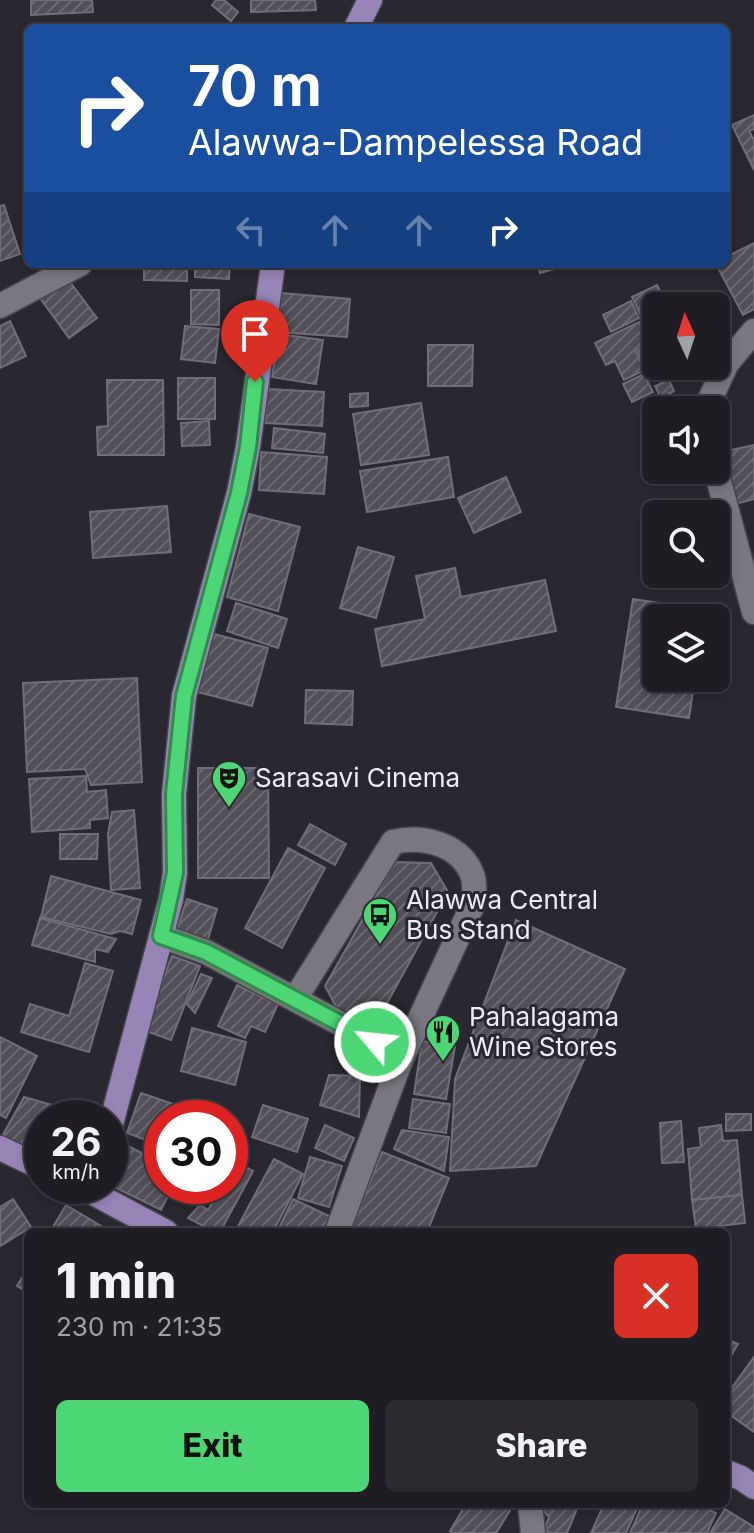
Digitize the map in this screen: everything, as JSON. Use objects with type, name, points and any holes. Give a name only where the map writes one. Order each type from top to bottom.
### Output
[{"type":"main road","points":[[358,24],[370,0]]},
{"type":"main road","points":[[117,1100],[175,873],[174,794],[184,696],[239,493],[272,268]]},
{"type":"main road","points":[[0,1148],[24,1159]]},
{"type":"main road","points":[[117,1204],[159,1228]]},
{"type":"main road","points":[[730,1474],[754,1487]]},
{"type":"street","points":[[0,306],[72,268]]},
{"type":"street","points":[[712,396],[727,363],[754,331]]},
{"type":"street","points":[[720,484],[754,612]]},
{"type":"street","points":[[295,999],[393,842],[406,839],[438,842],[463,860],[474,878],[474,902],[400,1062],[338,1228]]},
{"type":"street","points":[[161,936],[206,952],[375,1042],[400,1062]]},
{"type":"street","points":[[530,1508],[533,1533]]},
{"type":"building","points":[[31,0],[92,0],[93,12],[31,15]]},
{"type":"building","points":[[216,0],[224,0],[238,12],[231,21],[212,5]]},
{"type":"building","points":[[251,0],[315,0],[316,10],[251,12]]},
{"type":"building","points":[[754,115],[754,129],[749,131],[754,140],[754,170],[732,125]]},
{"type":"building","points":[[4,205],[20,254],[0,261],[0,206]]},
{"type":"building","points":[[754,243],[754,309],[743,315],[718,268],[730,268],[730,255]]},
{"type":"building","points":[[144,268],[187,268],[187,281],[144,280]]},
{"type":"building","points":[[195,268],[230,268],[229,279],[195,277]]},
{"type":"building","points":[[539,268],[558,268],[540,273]]},
{"type":"building","points":[[67,278],[97,318],[69,338],[40,298]]},
{"type":"building","points":[[657,285],[660,292],[642,292]]},
{"type":"building","points":[[191,290],[219,290],[219,325],[191,324]]},
{"type":"building","points":[[642,292],[642,318],[632,297]]},
{"type":"building","points":[[281,293],[350,299],[347,337],[278,332]]},
{"type":"building","points":[[631,301],[639,318],[611,332],[603,315]]},
{"type":"building","points":[[10,321],[26,356],[0,368],[0,326]]},
{"type":"building","points":[[639,322],[642,348],[635,351],[642,371],[624,380],[615,361],[606,365],[595,343]]},
{"type":"building","points":[[185,326],[219,329],[215,363],[181,359]]},
{"type":"building","points":[[278,334],[323,340],[316,384],[272,377]]},
{"type":"building","points":[[428,345],[473,345],[472,386],[428,386]]},
{"type":"building","points":[[642,375],[642,380],[647,380],[653,392],[632,402],[623,384]]},
{"type":"building","points":[[178,378],[215,378],[215,419],[178,419]]},
{"type":"building","points":[[107,380],[163,380],[164,455],[98,455],[97,427],[108,426]]},
{"type":"building","points":[[669,380],[674,391],[660,396],[655,386]]},
{"type":"building","points":[[267,389],[324,392],[322,426],[265,423]]},
{"type":"building","points":[[368,393],[368,406],[350,407],[350,394]]},
{"type":"building","points":[[421,403],[429,455],[361,465],[353,414]]},
{"type":"building","points":[[209,421],[210,445],[182,446],[181,423]]},
{"type":"building","points":[[274,428],[325,434],[323,453],[272,448]]},
{"type":"building","points":[[754,445],[754,499],[735,504],[730,484],[730,450]]},
{"type":"building","points":[[261,452],[327,457],[324,494],[259,490]]},
{"type":"building","points":[[448,457],[454,497],[367,512],[360,471]]},
{"type":"building","points":[[506,477],[521,512],[474,533],[458,498]]},
{"type":"building","points":[[167,506],[171,552],[93,558],[90,512]]},
{"type":"building","points":[[249,514],[300,527],[278,611],[227,597]]},
{"type":"building","points":[[358,547],[394,557],[376,618],[340,608]]},
{"type":"building","points":[[455,568],[461,597],[545,580],[556,631],[382,666],[375,629],[425,619],[416,576]]},
{"type":"building","points":[[633,599],[666,604],[642,604],[642,692],[693,692],[689,718],[616,707]]},
{"type":"building","points":[[236,603],[287,619],[278,648],[227,631]]},
{"type":"building","points":[[210,633],[268,648],[252,706],[194,691]]},
{"type":"building","points":[[137,678],[142,782],[91,785],[85,769],[27,772],[23,683]]},
{"type":"building","points":[[306,690],[353,691],[352,725],[305,723]]},
{"type":"building","points":[[198,768],[268,768],[269,878],[198,878]]},
{"type":"building","points":[[86,776],[87,792],[106,790],[108,818],[90,820],[90,828],[32,832],[29,779]]},
{"type":"building","points":[[134,810],[140,888],[111,890],[108,834],[112,812]]},
{"type":"building","points":[[310,824],[346,844],[335,865],[298,845]]},
{"type":"building","points":[[60,834],[98,834],[97,859],[60,859]]},
{"type":"building","points":[[288,848],[325,868],[282,948],[245,928]]},
{"type":"building","points":[[395,862],[431,863],[448,892],[381,1014],[342,1018],[325,986]]},
{"type":"building","points":[[51,876],[141,900],[132,934],[120,931],[111,934],[41,917]]},
{"type":"building","points":[[187,899],[217,909],[206,946],[175,936]]},
{"type":"building","points":[[40,918],[116,939],[108,952],[95,949],[95,962],[32,945]]},
{"type":"building","points":[[516,920],[625,969],[536,1166],[450,1171],[455,1079]]},
{"type":"building","points":[[172,956],[200,966],[171,1040],[143,1030]]},
{"type":"building","points":[[85,963],[113,971],[89,1052],[21,1032],[30,1004],[69,1016]]},
{"type":"building","points":[[201,974],[212,978],[195,1013],[187,1004]]},
{"type":"building","points":[[237,985],[278,1004],[265,1032],[251,1026],[245,1038],[218,1026]]},
{"type":"building","points":[[192,1028],[246,1042],[235,1085],[181,1071]]},
{"type":"building","points":[[0,1037],[37,1056],[6,1118],[0,1115]]},
{"type":"building","points":[[422,1041],[455,1046],[446,1099],[414,1094]]},
{"type":"building","points":[[329,1075],[360,1076],[359,1117],[320,1105]]},
{"type":"building","points":[[141,1093],[162,1100],[144,1100],[144,1139],[128,1133]]},
{"type":"building","points":[[24,1097],[34,1100],[24,1100],[24,1148],[1,1138]]},
{"type":"building","points":[[413,1099],[450,1104],[446,1133],[409,1128]]},
{"type":"building","points":[[263,1105],[308,1119],[297,1152],[252,1137]]},
{"type":"building","points":[[726,1114],[751,1114],[751,1130],[726,1131]]},
{"type":"building","points":[[681,1121],[684,1162],[662,1163],[660,1123]]},
{"type":"building","points":[[325,1125],[354,1138],[344,1161],[315,1148]]},
{"type":"building","points":[[721,1125],[723,1141],[737,1140],[742,1195],[692,1200],[688,1149],[701,1147],[699,1128]]},
{"type":"building","points":[[402,1130],[449,1137],[444,1171],[394,1149]]},
{"type":"building","points":[[128,1146],[144,1154],[144,1202],[128,1194]]},
{"type":"building","points":[[382,1152],[449,1178],[429,1228],[352,1228]]},
{"type":"building","points":[[310,1157],[342,1166],[329,1207],[298,1198]]},
{"type":"building","points":[[274,1159],[303,1174],[275,1228],[237,1228]]},
{"type":"building","points":[[742,1195],[745,1223],[696,1228],[692,1200]]},
{"type":"building","points":[[13,1199],[31,1227],[24,1228],[24,1231],[0,1246],[0,1207]]},
{"type":"building","points":[[293,1199],[331,1217],[326,1228],[279,1228]]},
{"type":"building","points":[[149,1204],[164,1204],[161,1210]]},
{"type":"building","points":[[212,1204],[235,1204],[222,1228],[207,1228],[188,1218],[200,1205],[208,1210]]},
{"type":"building","points":[[66,1205],[104,1228],[52,1228]]},
{"type":"building","points":[[24,1275],[24,1290],[17,1286]]},
{"type":"building","points":[[730,1341],[738,1344],[730,1357]]},
{"type":"building","points":[[754,1357],[754,1432],[730,1415],[730,1390]]},
{"type":"building","points":[[464,1508],[512,1508],[496,1533],[450,1531]]},
{"type":"building","points":[[541,1508],[577,1508],[567,1533],[544,1530],[549,1517]]},
{"type":"building","points":[[602,1508],[637,1508],[626,1533],[591,1533]]},
{"type":"building","points":[[641,1508],[705,1508],[716,1513],[707,1533],[630,1533]]},
{"type":"building","points":[[725,1509],[754,1527],[754,1533],[710,1533]]},
{"type":"place","name":"Sarasavi Cinema","points":[[229,809]]},
{"type":"place","name":"Alawwa Central Bus Stand","points":[[380,946]]},
{"type":"place","name":"Pahalagama Wine Stores","points":[[443,1063]]},
{"type":"route","points":[[255,382],[239,493],[184,696],[174,794],[175,873],[161,936],[206,952],[375,1042]]}]
